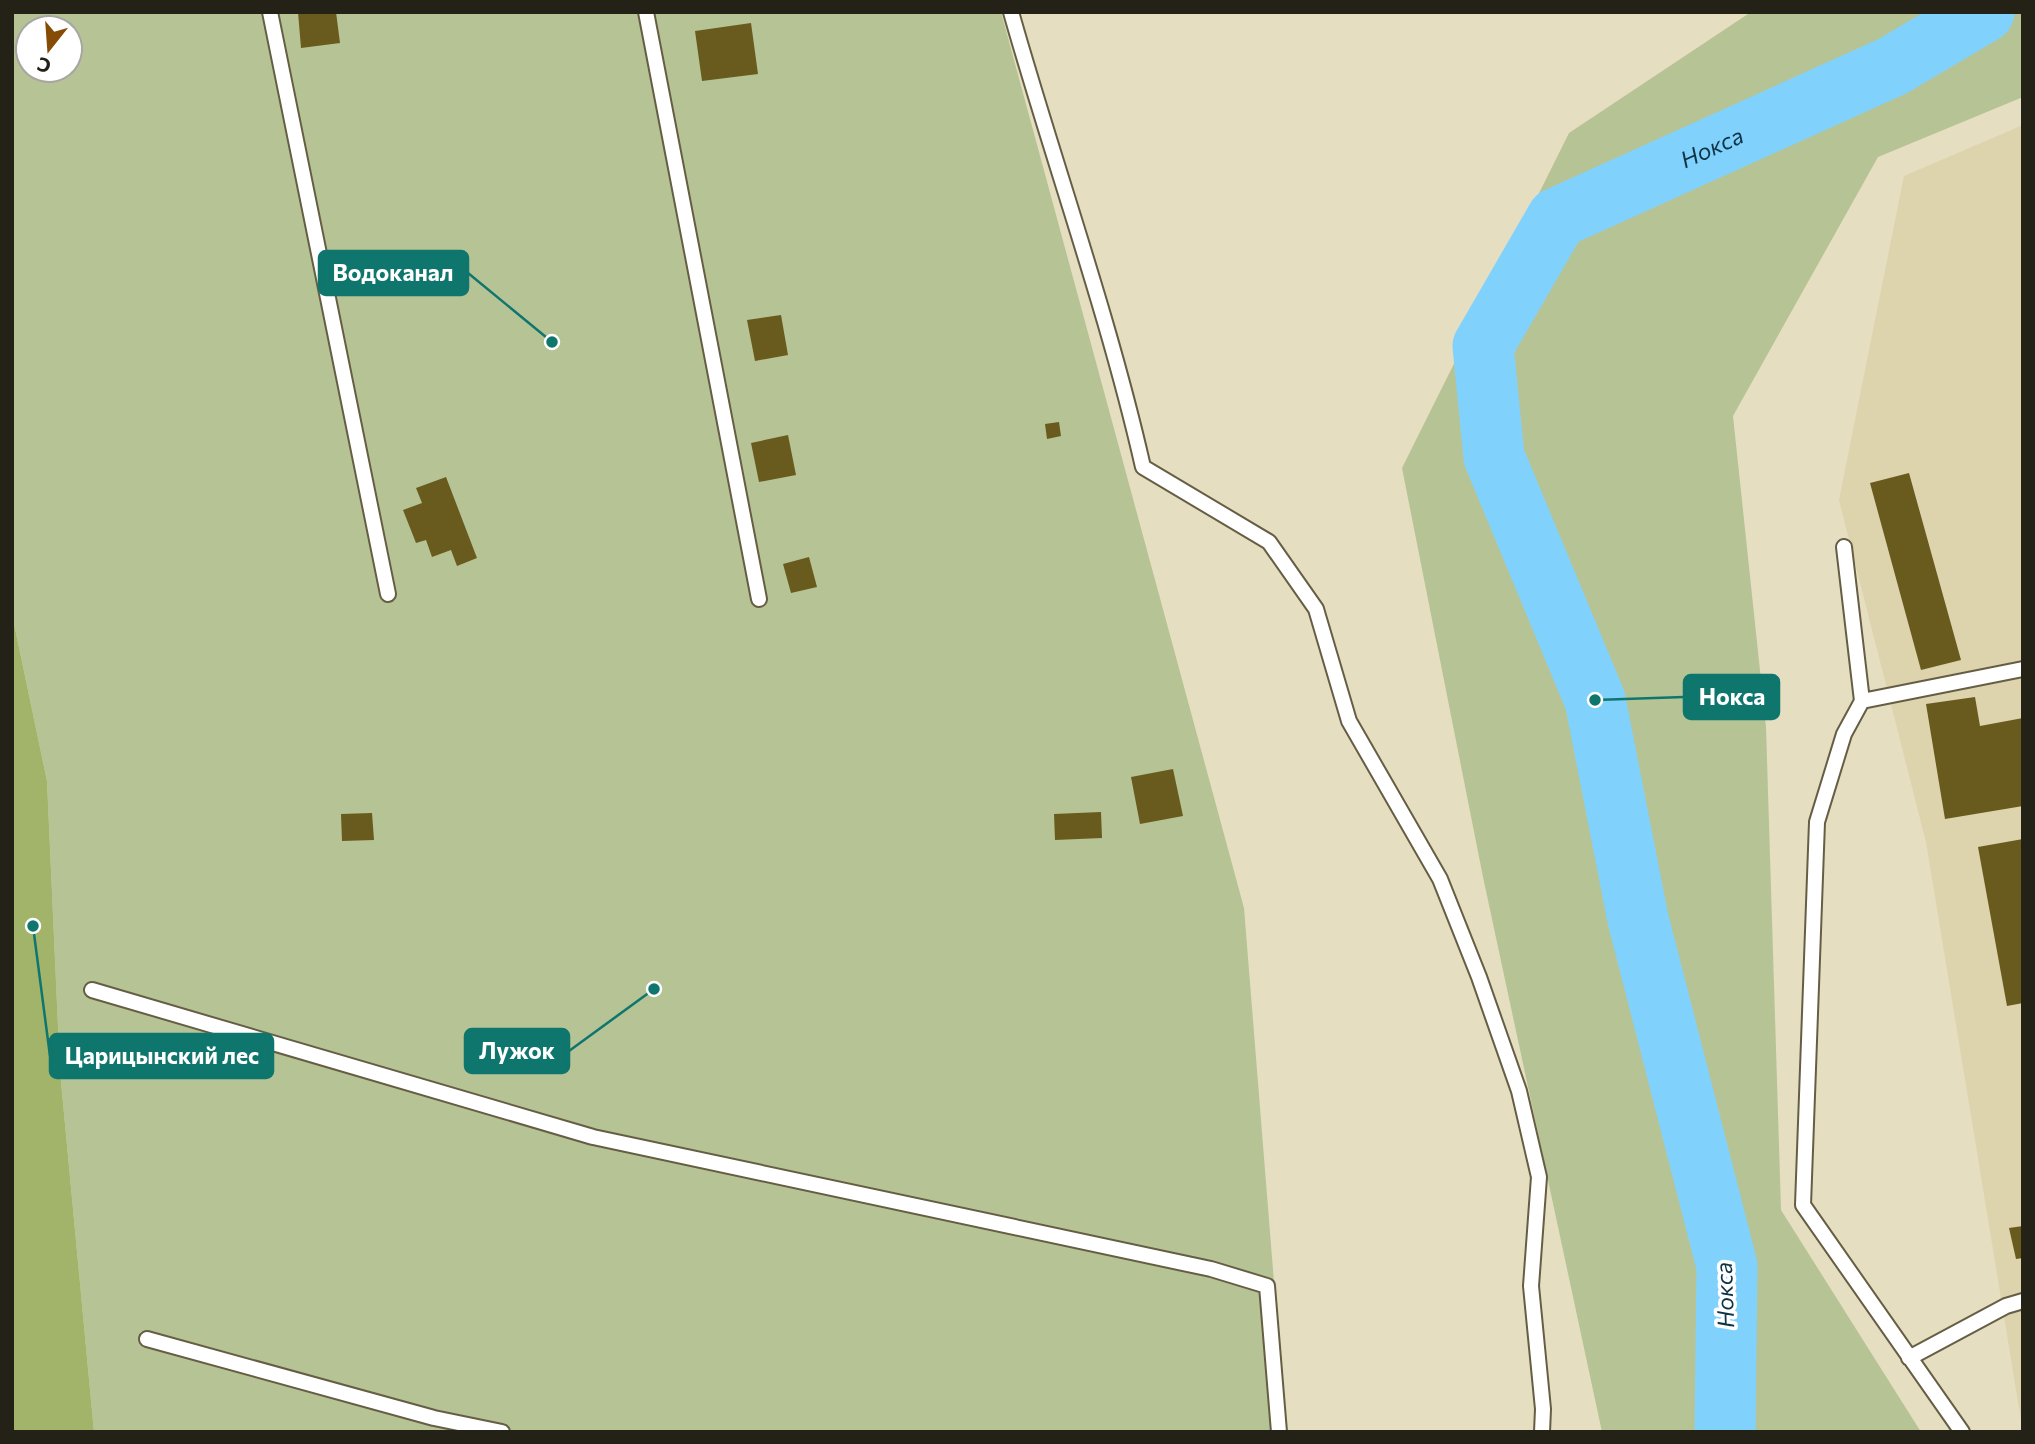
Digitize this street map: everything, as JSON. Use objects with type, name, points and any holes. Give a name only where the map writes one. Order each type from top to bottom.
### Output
[{"type":"lane","points":[[270,12],[388,594]]},
{"type":"lane","points":[[646,12],[759,599]]},
{"type":"lane","points":[[1011,12],[1039,112],[1125,387],[1143,467],[1269,541],[1316,609],[1349,721],[1440,879],[1479,977],[1519,1091],[1539,1177],[1531,1286],[1543,1409],[1542,1432]]},
{"type":"lane","points":[[1844,547],[1862,701],[1844,734],[1817,822],[1803,1205],[1962,1432]]},
{"type":"lane","points":[[1862,701],[2023,669]]},
{"type":"lane","points":[[92,990],[593,1137],[1198,1266],[1267,1286],[1279,1432]]},
{"type":"lane","points":[[1909,1358],[2006,1306],[2023,1301]]},
{"type":"lane","points":[[147,1339],[434,1418],[502,1432]]},
{"type":"shaded area","points":[[2023,125],[2023,1432],[1926,842],[1839,500],[1904,176]]},
{"type":"green space","points":[[12,12],[1001,12],[1244,908],[1286,1432],[94,1432],[60,1071],[47,781],[12,614]]},
{"type":"green space","points":[[1751,12],[2023,12],[2023,97],[1878,157],[1733,416],[1766,727],[1781,1210],[1921,1432],[1602,1432],[1483,877],[1402,468],[1569,133]]},
{"type":"green space","points":[[12,614],[47,781],[60,1071],[94,1432],[12,1432]]},
{"type":"building","points":[[298,12],[336,12],[340,43],[301,48]]},
{"type":"building","points":[[751,23],[758,74],[702,81],[695,31]]},
{"type":"building","points":[[781,315],[788,355],[755,361],[747,320]]},
{"type":"building","points":[[1059,422],[1061,436],[1047,439],[1045,424]]},
{"type":"building","points":[[788,435],[796,475],[759,482],[751,443]]},
{"type":"building","points":[[1909,473],[1961,660],[1921,670],[1870,483]]},
{"type":"building","points":[[446,477],[477,558],[457,566],[451,550],[432,557],[426,540],[416,543],[403,510],[422,503],[416,488]]},
{"type":"building","points":[[809,557],[817,587],[791,593],[783,564]]},
{"type":"building","points":[[1975,697],[1980,726],[2023,718],[2023,806],[1945,819],[1926,704]]},
{"type":"building","points":[[1173,769],[1183,816],[1140,824],[1131,777]]},
{"type":"building","points":[[1101,812],[1102,838],[1055,840],[1054,814]]},
{"type":"building","points":[[372,813],[374,840],[342,841],[341,814]]},
{"type":"building","points":[[2023,839],[2023,1003],[2007,1006],[1978,847]]},
{"type":"building","points":[[2023,1226],[2023,1258],[2016,1259],[2009,1228]]},
{"type":"waterway","name":"Нокса","points":[[1725,1432],[1727,1266],[1638,919],[1595,700],[1494,457],[1483,346],[1557,218],[1893,66],[1984,12]]},
{"type":"place","name":"Водоканал","points":[[552,342]]},
{"type":"place","name":"Нокса","points":[[1595,700]]},
{"type":"place","name":"Царицынский лес","points":[[33,926]]},
{"type":"place","name":"Лужок","points":[[654,989]]}]
